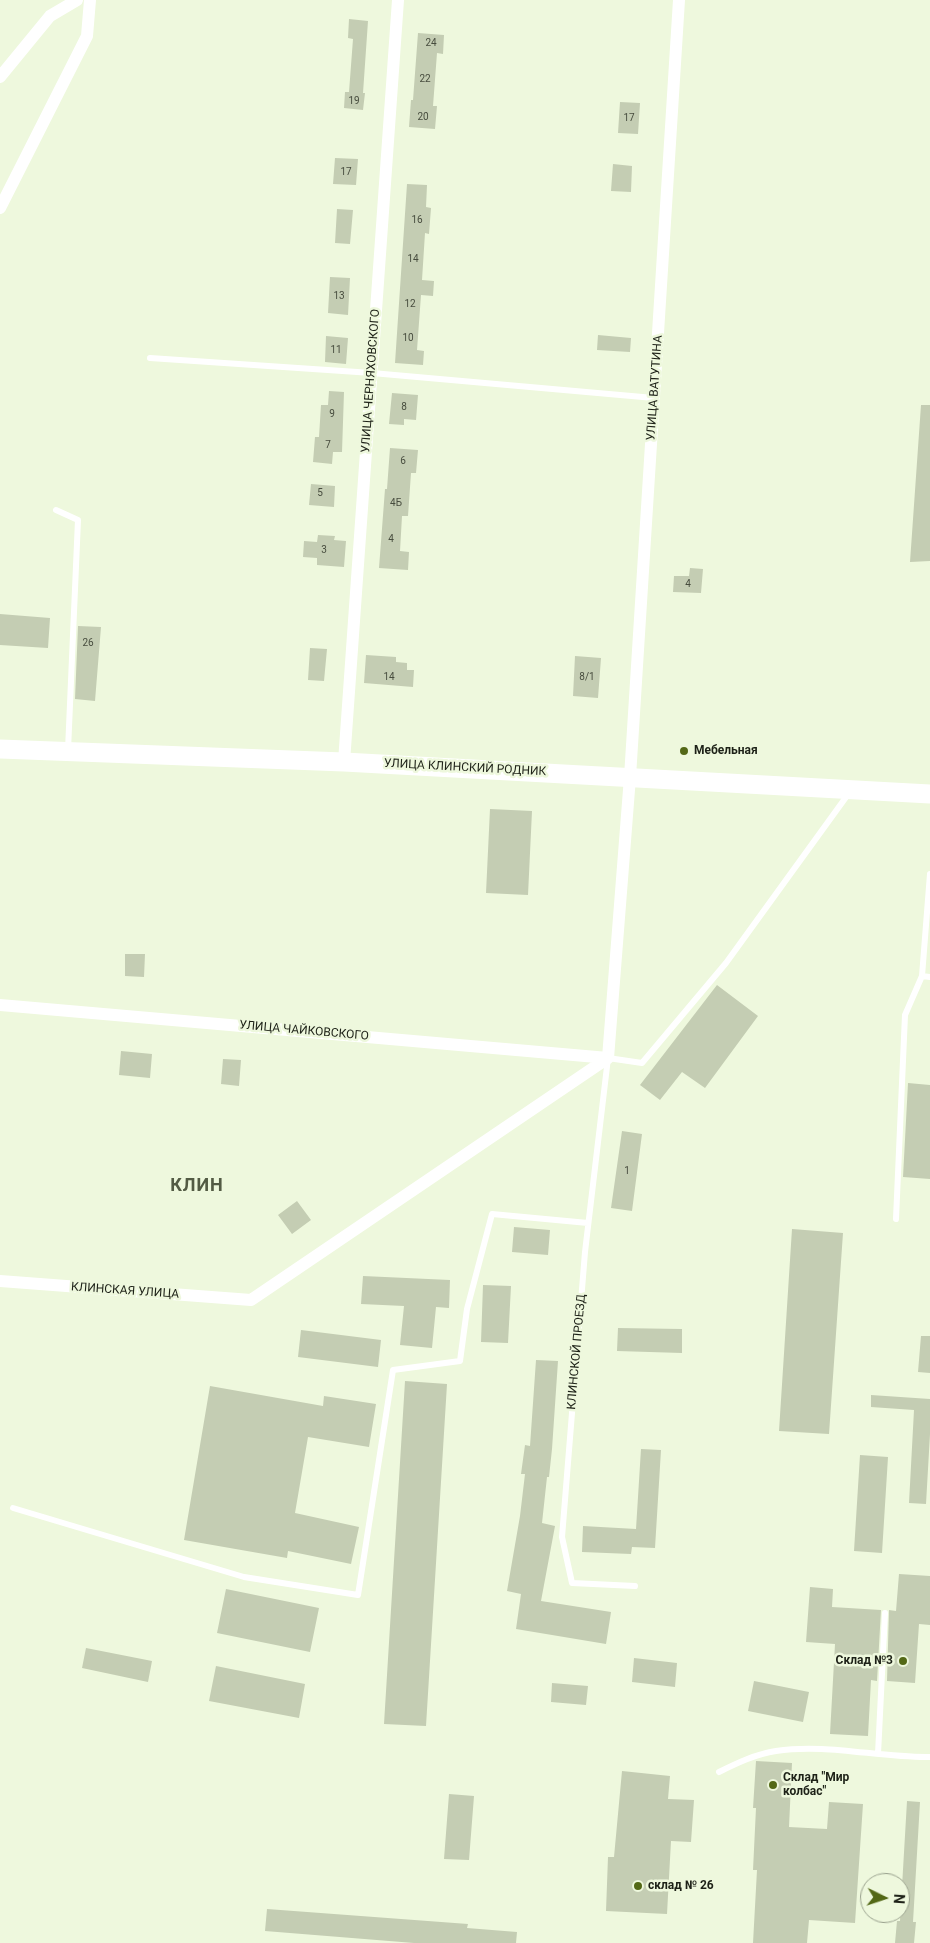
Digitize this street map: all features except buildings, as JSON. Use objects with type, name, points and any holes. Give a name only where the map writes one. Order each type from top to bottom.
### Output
[{"type":"main road","name":"УЛИЦА КЛИНСКИЙ РОДНИК","points":[[0,749],[344,762],[930,794]]},
{"type":"street","points":[[0,77],[50,16],[77,0]]},
{"type":"street","points":[[0,208],[87,36],[90,0]]},
{"type":"street","name":"УЛИЦА ЧЕРНЯХОВСКОГО","points":[[344,762],[398,0]]},
{"type":"street","name":"УЛИЦА ВАТУТИНА","points":[[608,1058],[630,777],[679,0]]},
{"type":"street","name":"УЛИЦА ЧАЙКОВСКОГО","points":[[0,1005],[608,1058]]},
{"type":"street","name":"КЛИНСКАЯ УЛИЦА","points":[[0,1281],[251,1300],[608,1058]]},
{"type":"lane","points":[[150,358],[372,373],[654,398]]},
{"type":"lane","points":[[56,510],[78,520],[68,751]]},
{"type":"lane","points":[[608,1058],[642,1063],[726,963],[851,790]]},
{"type":"lane","points":[[896,1218],[905,1015],[922,976],[930,874]]},
{"type":"lane","points":[[922,976],[930,977]]},
{"type":"lane","name":"КЛИНСКОЙ ПРОЕЗД","points":[[608,1058],[588,1222],[562,1537],[572,1583],[635,1586]]},
{"type":"lane","points":[[13,1508],[244,1577],[358,1596],[393,1370],[460,1361],[467,1309],[492,1214],[588,1222]]},
{"type":"lane","points":[[878,1754],[885,1613]]},
{"type":"lane","points":[[719,1772],[745,1759],[776,1751],[821,1749],[930,1757]]},
{"type":"place","name":"Мебельная","points":[[684,751]]},
{"type":"place","name":"Склад №3","points":[[903,1661]]},
{"type":"place","name":"Склад \"Мир колбас\"","points":[[773,1785]]},
{"type":"place","name":"склад № 26","points":[[638,1886]]},
{"type":"district","name":"КЛИН","points":[[197,1186]]}]
